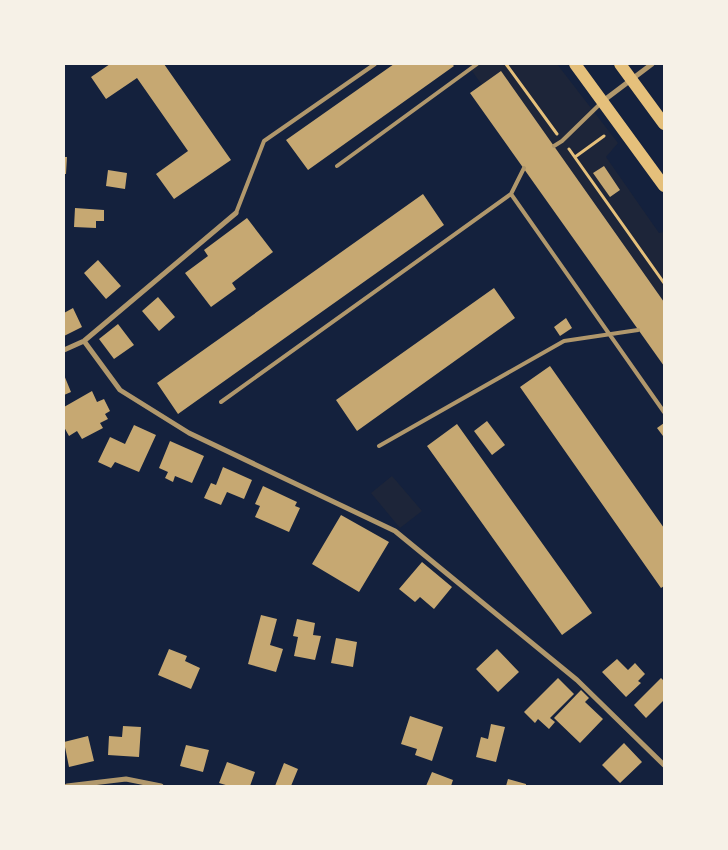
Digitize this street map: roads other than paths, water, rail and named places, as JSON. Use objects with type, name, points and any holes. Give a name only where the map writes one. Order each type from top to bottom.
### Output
[{"type":"main road","points":[[575,64],[664,186]]},
{"type":"main road","points":[[620,64],[664,124]]},
{"type":"street","points":[[602,102],[652,64]]},
{"type":"street","points":[[64,350],[84,341],[236,214]]},
{"type":"street","points":[[84,341],[120,390],[189,433],[395,531],[577,680],[664,765]]},
{"type":"street","points":[[67,786],[126,779],[161,786]]},
{"type":"lane","points":[[236,214],[264,141],[376,64]]},
{"type":"lane","points":[[337,166],[477,64]]},
{"type":"lane","points":[[554,146],[562,141],[602,102]]},
{"type":"lane","points":[[221,402],[511,194],[524,168]]},
{"type":"lane","points":[[511,194],[664,412]]},
{"type":"lane","points":[[379,446],[564,341],[638,330]]}]
